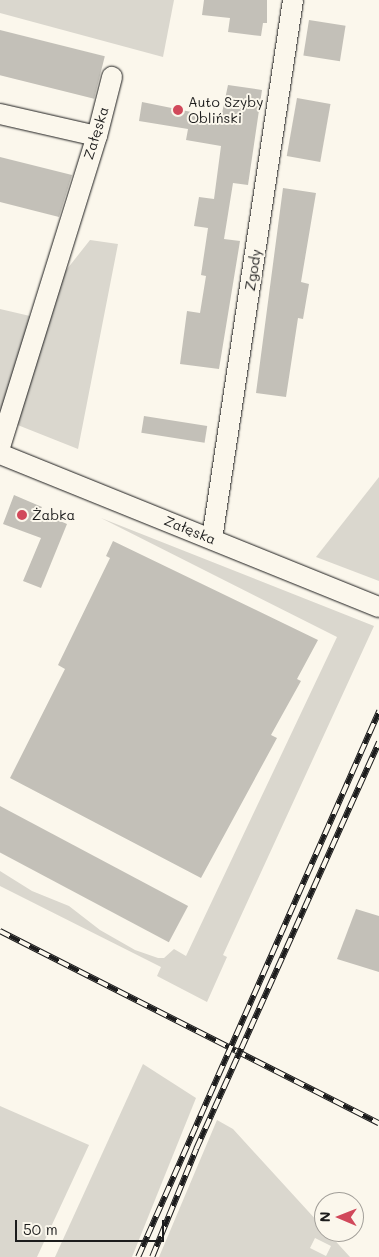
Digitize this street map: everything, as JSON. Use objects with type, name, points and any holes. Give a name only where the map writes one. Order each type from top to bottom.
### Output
[{"type":"street","name":"Zgody","points":[[212,539],[293,0]]},
{"type":"street","name":"Załęska","points":[[0,447],[97,136],[112,78]]},
{"type":"street","points":[[0,114],[97,136]]},
{"type":"street","name":"Załęska","points":[[0,454],[379,606]]},
{"type":"shaded area","points":[[0,0],[174,0],[163,57],[0,13]]},
{"type":"shaded area","points":[[90,240],[118,244],[78,449],[0,418],[0,309],[30,316]]},
{"type":"shaded area","points":[[379,477],[379,581],[316,557]]},
{"type":"shaded area","points":[[101,518],[374,626],[223,955],[227,957],[207,1002],[157,976],[161,967],[0,886],[0,871],[32,891],[69,906],[100,930],[135,950],[158,958],[164,958],[174,949],[186,956],[337,637]]},
{"type":"shaded area","points":[[143,1064],[196,1098],[132,1257],[55,1257]]},
{"type":"shaded area","points":[[0,1106],[89,1145],[37,1257],[0,1257]]},
{"type":"shaded area","points":[[217,1120],[233,1129],[314,1218],[314,1240],[310,1248],[326,1256],[331,1246],[323,1242],[336,1242],[350,1257],[159,1257]]},
{"type":"building","points":[[204,0],[267,0],[267,23],[263,23],[261,36],[228,32],[230,18],[202,15]]},
{"type":"building","points":[[309,20],[346,26],[340,61],[303,56]]},
{"type":"building","points":[[0,30],[105,56],[94,99],[0,75]]},
{"type":"building","points":[[228,85],[262,90],[248,185],[233,183],[224,239],[240,241],[219,369],[180,364],[187,311],[200,313],[206,276],[201,275],[208,228],[194,226],[199,197],[214,199],[221,146],[186,140],[188,129],[139,121],[142,102],[221,118]]},
{"type":"building","points":[[297,98],[330,104],[320,162],[287,156]]},
{"type":"building","points":[[0,157],[72,175],[59,217],[0,202]]},
{"type":"building","points":[[283,188],[316,193],[301,282],[309,284],[303,319],[298,318],[286,397],[256,393]]},
{"type":"building","points":[[144,416],[207,426],[205,443],[141,433]]},
{"type":"building","points":[[14,495],[42,507],[39,512],[67,524],[41,588],[23,581],[41,538],[3,524]]},
{"type":"building","points":[[113,541],[318,640],[297,679],[301,681],[271,735],[277,738],[201,878],[10,778],[65,669],[58,665],[110,558],[106,556]]},
{"type":"building","points":[[0,806],[188,906],[169,942],[0,852]]},
{"type":"building","points":[[356,909],[379,916],[379,972],[337,959]]},
{"type":"railway","points":[[138,1257],[379,711]]},
{"type":"railway","points":[[152,1257],[196,1149],[379,742]]},
{"type":"railway","points":[[0,931],[379,1123]]},
{"type":"place","name":"Auto Szyby Obliński","points":[[178,110]]},
{"type":"place","name":"Żabka","points":[[22,515]]}]
